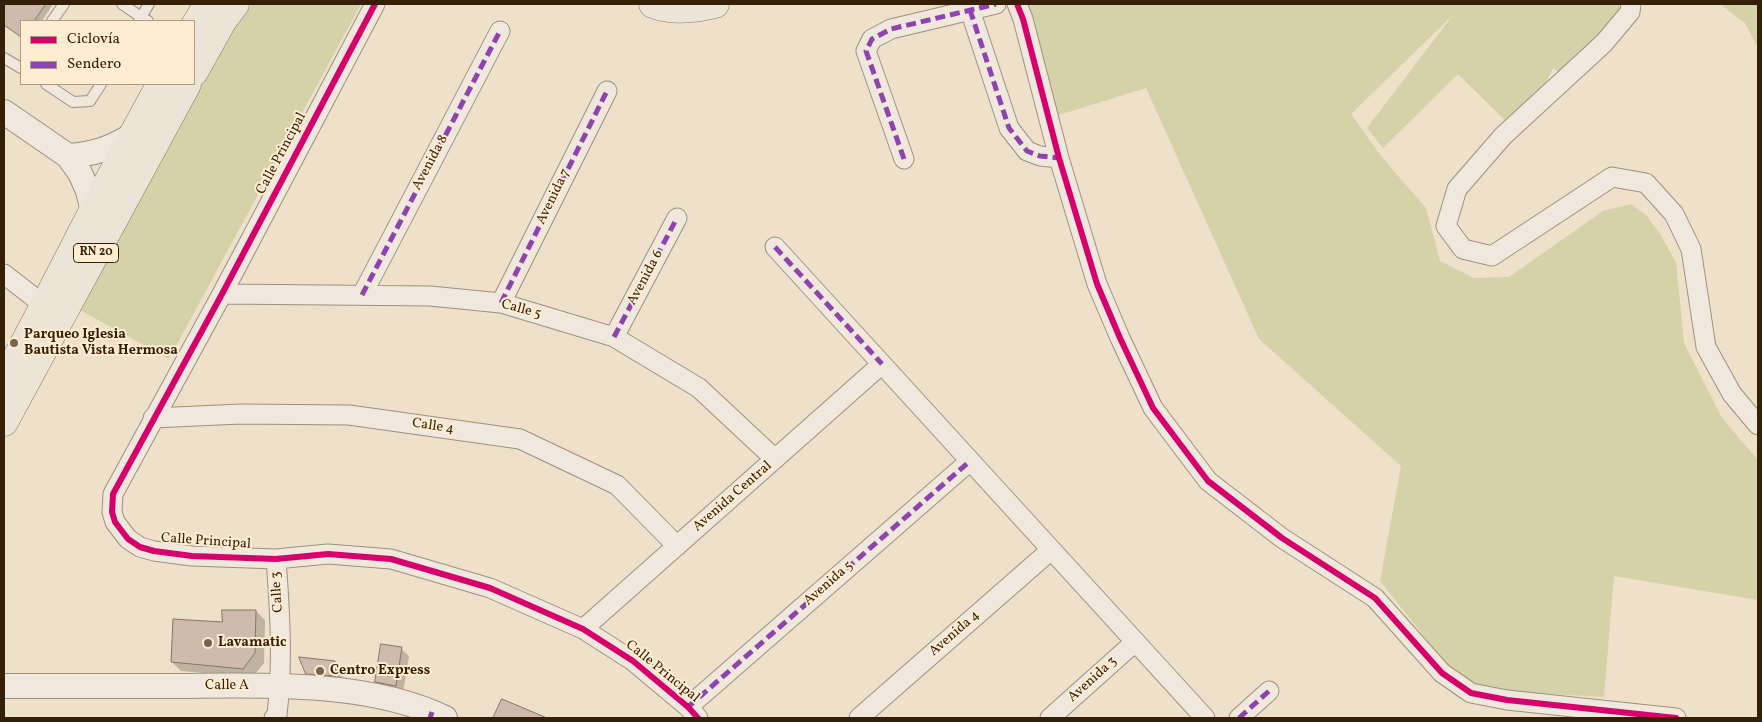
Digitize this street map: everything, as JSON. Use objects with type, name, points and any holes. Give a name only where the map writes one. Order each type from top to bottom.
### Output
[{"type":"highway","points":[[195,25],[208,4]]},
{"type":"highway","points":[[195,70],[234,4]]},
{"type":"highway","points":[[653,4],[681,9],[715,4]]},
{"type":"highway","name":"RN 20","points":[[4,381],[45,306],[131,136],[160,85]]},
{"type":"highway","name":"RN 20","points":[[4,422],[186,85]]},
{"type":"street","name":"Calle Principal","points":[[375,4],[222,294],[113,494],[112,512],[115,522],[140,547],[154,551],[192,556],[276,559],[328,554],[391,559],[490,588],[583,629],[632,661],[693,713]]},
{"type":"street","points":[[904,160],[866,51],[872,39],[891,29],[996,4]]},
{"type":"street","points":[[1017,4],[1023,19],[1059,158],[1097,284],[1153,408],[1208,481],[1282,538],[1375,598],[1442,673],[1471,693],[1507,700],[1676,718]]},
{"type":"street","points":[[1631,4],[1630,12],[1604,43],[1503,136],[1457,189],[1446,226],[1463,249],[1492,256],[1612,178],[1646,183],[1674,214],[1691,249],[1706,347],[1732,394],[1758,425]]},
{"type":"street","points":[[970,10],[1010,128],[1027,150],[1040,156],[1059,158]]},
{"type":"street","name":"Avenida 8","points":[[362,295],[500,31]]},
{"type":"street","name":"Avenida 7","points":[[501,303],[607,91]]},
{"type":"street","points":[[4,112],[68,156],[80,173],[88,191],[93,211]]},
{"type":"street","points":[[68,156],[91,154],[112,147],[131,136]]},
{"type":"street","name":"Avenida 6","points":[[614,337],[677,218]]},
{"type":"street","points":[[775,247],[1205,718]]},
{"type":"street","points":[[4,274],[45,306]]},
{"type":"street","name":"Calle 5","points":[[222,294],[430,296],[501,303],[614,337],[699,388],[775,459]]},
{"type":"street","name":"Avenida Central","points":[[583,629],[882,364]]},
{"type":"street","name":"Calle 4","points":[[153,418],[242,414],[350,415],[520,439],[618,485],[677,546]]},
{"type":"street","name":"Avenida 5","points":[[693,713],[970,461]]},
{"type":"street","name":"Avenida 4","points":[[859,718],[1051,550]]},
{"type":"street","name":"Calle 3","points":[[274,718],[277,714],[280,686],[280,610],[276,559]]},
{"type":"street","name":"Avenida 3","points":[[1050,718],[1135,642]]},
{"type":"street","name":"Calle A","points":[[4,686],[280,686],[380,696],[436,716]]},
{"type":"street","points":[[1239,718],[1270,691]]},
{"type":"lane","points":[[53,20],[64,4]]},
{"type":"lane","points":[[122,4],[143,20],[149,4]]},
{"type":"lane","points":[[4,58],[20,66]]},
{"type":"lane","points":[[48,85],[73,102],[90,101],[100,85]]},
{"type":"shaded area","points":[[252,4],[361,4],[169,359],[80,310],[233,27]]},
{"type":"shaded area","points":[[1017,4],[1625,4],[1624,8],[1562,74],[1553,68],[1540,95],[1508,123],[1458,74],[1383,148],[1367,128],[1453,15],[1351,114],[1381,156],[1426,208],[1440,261],[1474,278],[1509,277],[1603,211],[1631,204],[1646,215],[1660,234],[1676,262],[1684,343],[1722,418],[1758,460],[1758,600],[1614,576],[1604,697],[1476,690],[1446,664],[1380,581],[1401,466],[1259,339],[1146,88],[1049,118]]},
{"type":"shaded area","points":[[1720,4],[1758,4],[1758,48],[1745,23]]},
{"type":"building","points":[[4,4],[46,4],[35,20],[20,20],[20,36],[4,25]]},
{"type":"building","points":[[222,610],[256,610],[255,653],[243,669],[171,662],[173,619],[222,622]]},
{"type":"building","points":[[381,644],[402,647],[396,686],[375,682]]},
{"type":"building","name":"Centro Express","points":[[299,657],[335,661],[336,676],[306,674]]},
{"type":"building","points":[[502,699],[547,718],[493,718]]},
{"type":"marked path","points":[[904,159],[866,51],[872,39],[891,29],[996,4]]},
{"type":"marked path","points":[[970,10],[1009,128],[1027,151],[1040,156],[1059,158]]},
{"type":"marked path","points":[[362,295],[500,31]]},
{"type":"marked path","points":[[501,303],[607,91]]},
{"type":"marked path","points":[[614,337],[677,218]]},
{"type":"marked path","points":[[775,247],[882,364]]},
{"type":"marked path","points":[[688,707],[970,461]]},
{"type":"marked path","points":[[1239,718],[1269,691]]},
{"type":"marked path","points":[[430,718],[432,712]]},
{"type":"cycle path","points":[[375,4],[222,294],[113,494],[112,512],[115,522],[128,539],[140,547],[154,551],[192,556],[276,559],[328,554],[391,559],[490,588],[583,629],[633,661],[688,707],[698,718]]},
{"type":"cycle path","points":[[1017,4],[1023,19],[1059,158],[1097,284],[1153,408],[1208,481],[1282,538],[1375,598],[1442,673],[1471,693],[1507,700],[1676,718]]},
{"type":"place","name":"Parqueo Iglesia Bautista Vista Hermosa","points":[[14,343]]},
{"type":"place","name":"Lavamatic","points":[[208,643]]},
{"type":"place","name":"Centro Express","points":[[320,671]]}]
